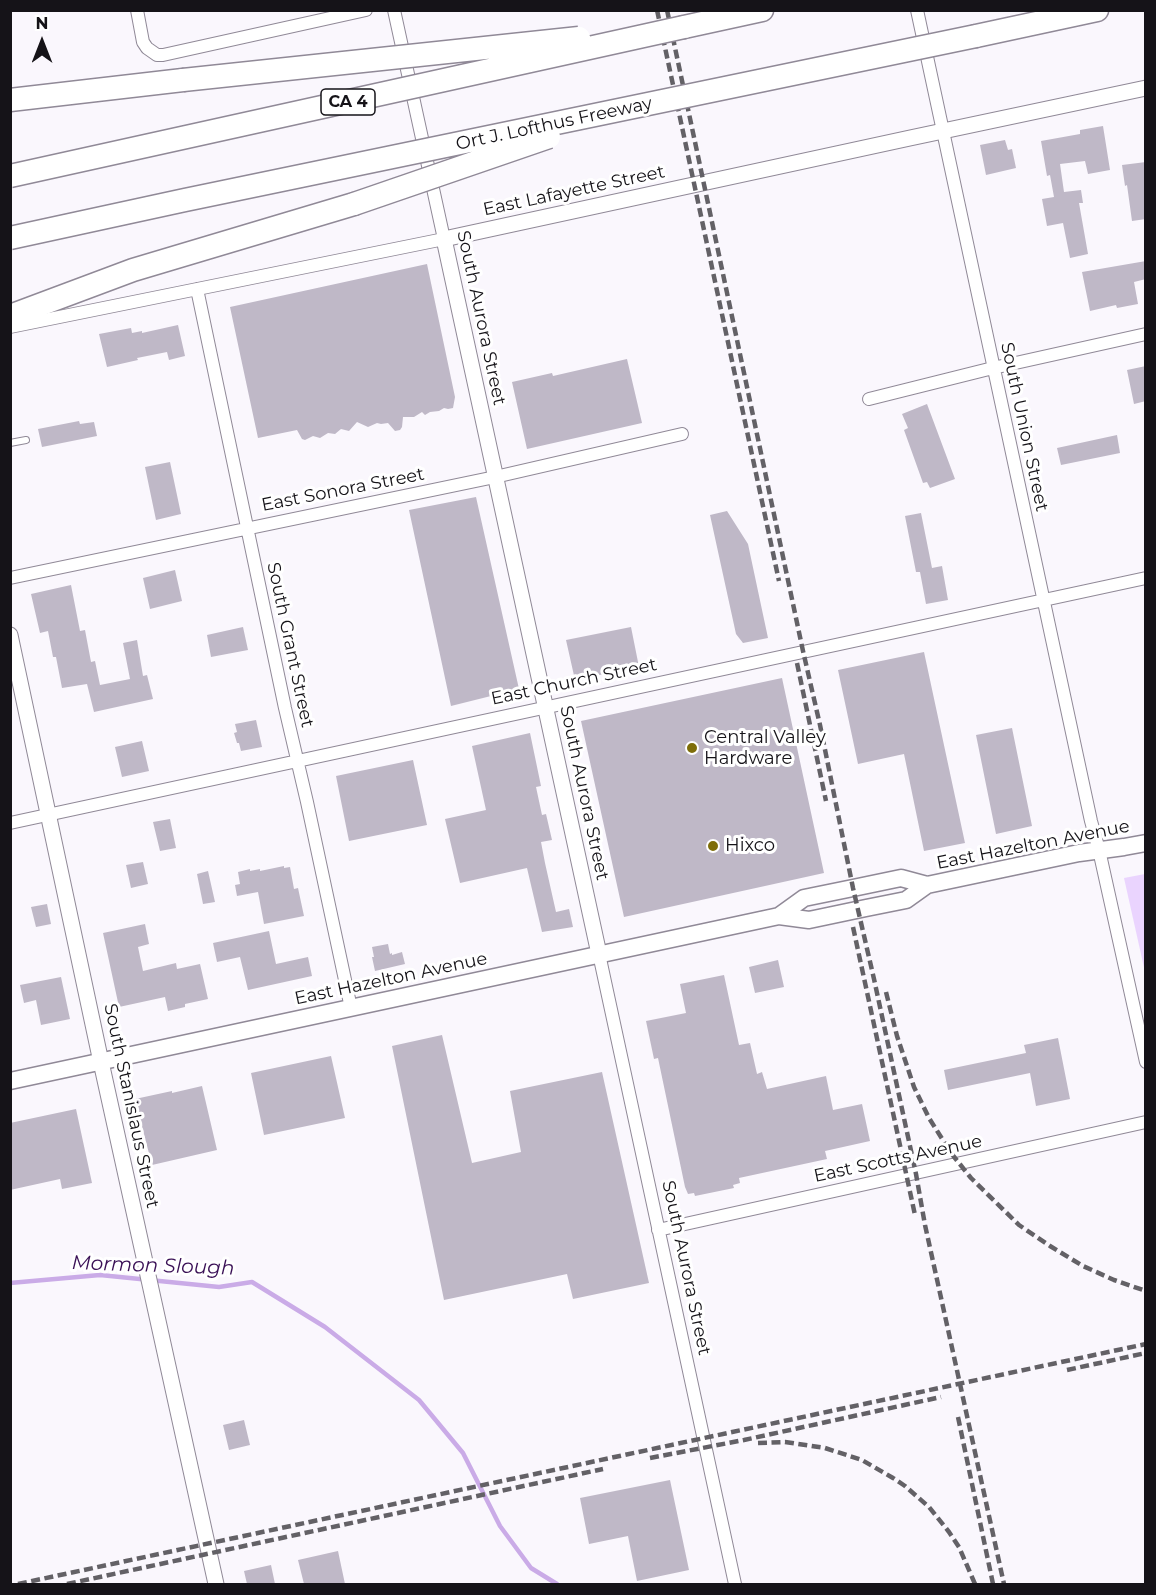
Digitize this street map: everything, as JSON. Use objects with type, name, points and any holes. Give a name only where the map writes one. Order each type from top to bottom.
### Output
[{"type":"highway","name":"CA 4","points":[[10,176],[762,10]]},
{"type":"highway","name":"Ort J. Lofthus Freeway","points":[[10,238],[1097,10]]},
{"type":"highway","points":[[10,100],[684,27]]},
{"type":"highway","points":[[10,316],[133,270],[354,204],[636,107]]},
{"type":"main road","name":"East Hazelton Avenue","points":[[10,1081],[779,916],[804,898],[901,878],[927,885],[1079,853],[1146,843]]},
{"type":"street","points":[[137,10],[144,42],[147,48],[157,55],[366,10]]},
{"type":"street","name":"South Aurora Street","points":[[394,10],[735,1584]]},
{"type":"street","name":"South Union Street","points":[[917,10],[1090,821],[1100,850],[1146,1062]]},
{"type":"street","name":"East Lafayette Street","points":[[10,327],[444,239],[1146,88]]},
{"type":"street","name":"South Grant Street","points":[[197,289],[246,528],[351,1008]]},
{"type":"street","points":[[869,399],[993,368],[1146,334]]},
{"type":"street","name":"East Sonora Street","points":[[10,578],[495,477],[682,434]]},
{"type":"street","name":"East Church Street","points":[[10,823],[1146,578]]},
{"type":"street","name":"South Stanislaus Street","points":[[10,635],[216,1584]]},
{"type":"street","name":"East Scotts Avenue","points":[[658,1230],[1146,1122]]},
{"type":"lane","points":[[10,443],[26,440]]},
{"type":"shaded area","points":[[1146,874],[1145,972],[1124,878]]},
{"type":"building","points":[[1103,126],[1110,170],[1088,174],[1085,161],[1060,164],[1064,192],[1081,190],[1083,203],[1079,203],[1088,254],[1070,258],[1063,223],[1047,226],[1042,199],[1054,197],[1050,175],[1047,176],[1041,141],[1080,134],[1080,130]]},
{"type":"building","points":[[1005,140],[1008,150],[1012,149],[1016,168],[986,175],[980,145]]},
{"type":"building","points":[[1146,162],[1146,219],[1132,221],[1122,165]]},
{"type":"building","points":[[1146,261],[1146,279],[1134,282],[1138,304],[1117,308],[1116,305],[1090,311],[1082,272]]},
{"type":"building","points":[[427,264],[455,397],[453,408],[444,408],[425,415],[422,412],[414,417],[403,417],[402,427],[395,431],[388,423],[377,423],[368,427],[357,422],[349,431],[341,429],[335,434],[328,433],[320,438],[313,436],[302,439],[297,430],[258,438],[230,307]]},
{"type":"building","points":[[178,325],[185,356],[169,360],[167,352],[107,367],[99,334],[131,328],[132,333],[142,331],[142,333]]},
{"type":"building","points":[[627,359],[642,423],[527,449],[512,382],[552,373],[553,376]]},
{"type":"building","points":[[1146,366],[1146,401],[1134,404],[1127,370]]},
{"type":"building","points":[[927,404],[955,479],[930,488],[927,482],[923,483],[904,430],[908,428],[902,414]]},
{"type":"building","points":[[79,421],[80,424],[94,422],[97,436],[42,447],[38,429]]},
{"type":"building","points":[[1117,435],[1120,453],[1061,465],[1057,448]]},
{"type":"building","points":[[170,462],[181,514],[156,520],[145,467]]},
{"type":"building","points":[[476,497],[519,689],[451,706],[409,510]]},
{"type":"building","points":[[727,511],[748,544],[768,638],[743,643],[736,634],[710,515]]},
{"type":"building","points":[[921,513],[932,568],[942,566],[948,600],[926,604],[920,572],[916,572],[905,516]]},
{"type":"building","points":[[175,570],[182,601],[150,609],[143,578]]},
{"type":"building","points":[[71,585],[80,631],[85,630],[91,662],[95,661],[100,685],[130,679],[123,643],[137,640],[143,676],[147,675],[153,699],[94,712],[87,684],[62,688],[48,631],[40,633],[31,594]]},
{"type":"building","points":[[243,627],[248,650],[211,657],[207,635]]},
{"type":"building","points":[[631,627],[639,667],[575,680],[566,640]]},
{"type":"building","points":[[924,652],[965,843],[924,851],[904,754],[858,764],[838,670]]},
{"type":"building","points":[[782,678],[824,873],[624,917],[581,721]]},
{"type":"building","points":[[256,720],[262,747],[241,751],[234,733],[237,732],[235,724]]},
{"type":"building","points":[[1012,728],[1032,826],[996,834],[976,735]]},
{"type":"building","points":[[530,733],[541,786],[536,787],[542,815],[546,814],[552,840],[541,842],[545,863],[556,912],[569,909],[573,927],[542,932],[527,868],[460,883],[445,819],[486,810],[472,746]]},
{"type":"building","points":[[142,741],[149,771],[122,777],[115,747]]},
{"type":"building","points":[[413,760],[427,825],[349,841],[336,776]]},
{"type":"building","points":[[170,819],[176,848],[160,851],[153,822]]},
{"type":"building","points":[[143,862],[148,884],[131,888],[126,865]]},
{"type":"building","points":[[284,866],[284,868],[290,867],[294,889],[298,888],[304,916],[264,924],[258,892],[237,896],[235,885],[240,884],[238,872],[250,869],[250,871],[260,869],[260,871]]},
{"type":"building","points":[[208,871],[215,902],[203,904],[197,874]]},
{"type":"building","points":[[47,904],[51,924],[36,927],[31,907]]},
{"type":"building","points":[[145,924],[149,944],[138,947],[143,971],[176,963],[177,969],[200,964],[208,999],[185,1004],[185,1007],[168,1011],[165,997],[119,1007],[103,933]]},
{"type":"building","points":[[269,931],[276,964],[308,957],[312,976],[248,990],[240,957],[217,962],[213,943]]},
{"type":"building","points":[[388,944],[390,954],[402,952],[405,964],[375,971],[372,947]]},
{"type":"building","points":[[778,960],[784,987],[755,993],[749,967]]},
{"type":"building","points":[[724,975],[739,1045],[750,1043],[757,1074],[762,1072],[767,1089],[826,1076],[833,1110],[862,1104],[870,1141],[825,1151],[827,1159],[739,1178],[740,1183],[733,1185],[734,1188],[695,1196],[694,1193],[688,1194],[685,1187],[658,1058],[654,1059],[646,1021],[686,1013],[680,984]]},
{"type":"building","points":[[61,977],[70,1019],[41,1025],[36,1000],[24,1003],[20,985]]},
{"type":"building","points":[[442,1035],[472,1163],[521,1152],[510,1091],[602,1072],[649,1283],[573,1299],[567,1274],[444,1300],[392,1046]]},
{"type":"building","points":[[1058,1038],[1070,1099],[1036,1106],[1030,1073],[948,1090],[944,1070],[1026,1053],[1024,1045]]},
{"type":"building","points":[[331,1056],[345,1118],[264,1135],[251,1073]]},
{"type":"building","points":[[202,1086],[217,1150],[152,1165],[135,1099]]},
{"type":"building","points":[[76,1109],[92,1183],[62,1189],[60,1179],[10,1190],[10,1123]]},
{"type":"building","points":[[244,1420],[250,1445],[229,1450],[223,1425]]},
{"type":"building","points":[[670,1480],[689,1570],[637,1581],[628,1536],[589,1544],[580,1498]]},
{"type":"building","points":[[338,1551],[345,1584],[304,1584],[298,1560]]},
{"type":"building","points":[[271,1565],[275,1584],[247,1584],[244,1571]]},
{"type":"waterway","name":"Mormon Slough","points":[[10,1283],[100,1275],[219,1287],[252,1282],[325,1327],[419,1400],[463,1453],[500,1526],[531,1568],[557,1584]]},
{"type":"railway","points":[[657,10],[779,581]]},
{"type":"railway","points":[[667,10],[925,1225],[1004,1584]]},
{"type":"railway","points":[[797,663],[826,801]]},
{"type":"railway","points":[[853,927],[915,1215]]},
{"type":"railway","points":[[886,992],[897,1036],[914,1087],[929,1118],[951,1153],[971,1178],[1019,1225],[1050,1246],[1083,1266],[1146,1291]]},
{"type":"railway","points":[[18,1584],[1146,1344]]},
{"type":"railway","points":[[1067,1370],[1146,1353]]},
{"type":"railway","points":[[650,1458],[941,1397]]},
{"type":"railway","points":[[958,1417],[993,1584]]},
{"type":"railway","points":[[758,1443],[785,1442],[825,1448],[862,1460],[893,1478],[929,1507],[949,1532],[959,1547],[975,1584]]},
{"type":"railway","points":[[67,1584],[603,1469]]},
{"type":"place","name":"Central Valley Hardware","points":[[692,748]]},
{"type":"place","name":"Hixco","points":[[713,846]]}]
